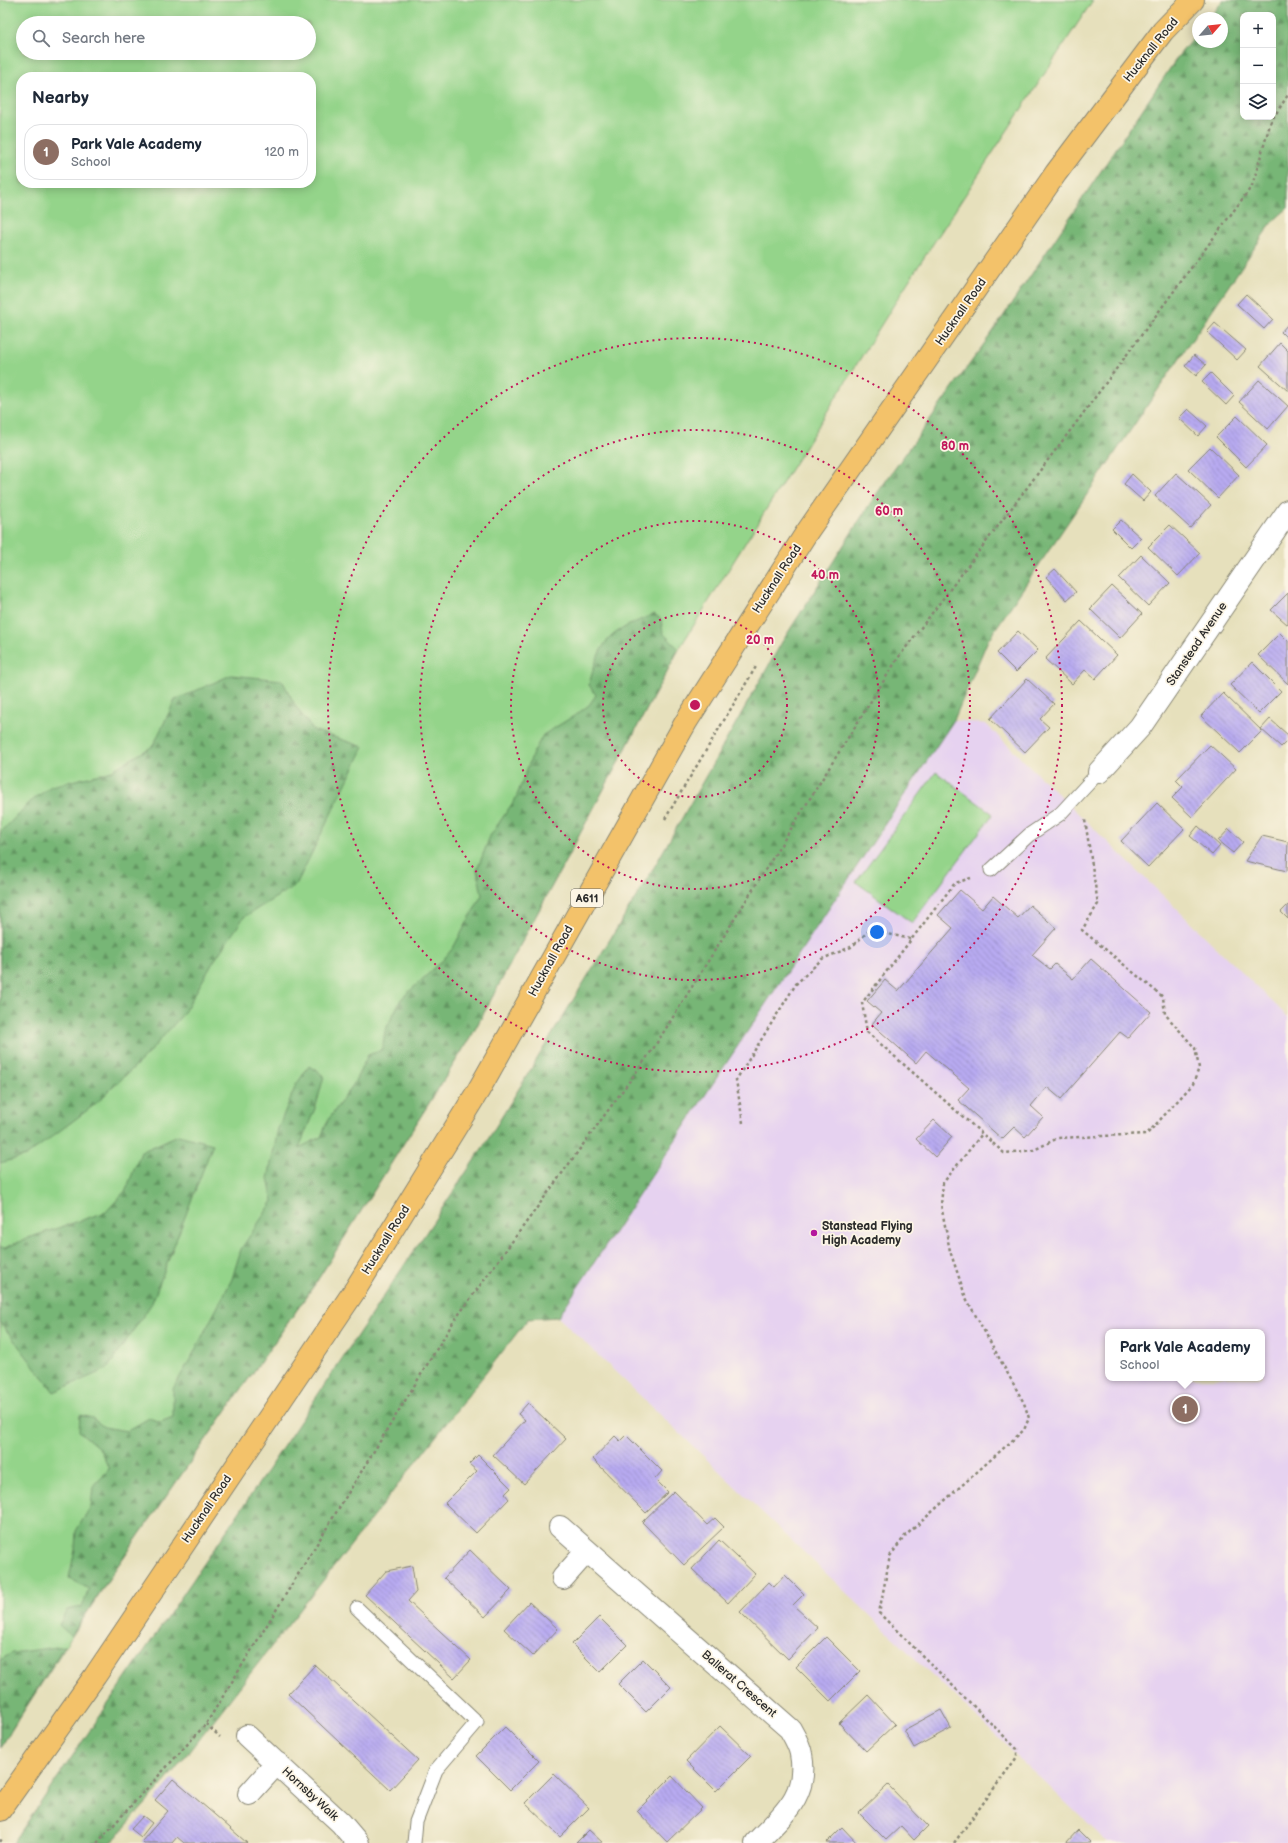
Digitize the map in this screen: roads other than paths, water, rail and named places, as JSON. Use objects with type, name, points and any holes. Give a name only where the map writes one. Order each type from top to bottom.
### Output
[{"type":"main road","name":"Hucknall Road","points":[[0,1810],[95,1676],[359,1284],[478,1091],[686,722],[807,532],[1056,173],[1163,31],[1193,0]]},
{"type":"street","name":"Stanstead Avenue","points":[[1099,772],[1140,727],[1288,512]]},
{"type":"street","name":"Ballerat Crescent","points":[[560,1527],[790,1728],[801,1753],[802,1779],[794,1802],[756,1843]]},
{"type":"street","points":[[563,1578],[587,1551]]},
{"type":"street","name":"Hornsby Walk","points":[[247,1736],[341,1823],[358,1843]]},
{"type":"street","name":"Hornsby Walk","points":[[249,1794],[277,1763]]},
{"type":"lane","points":[[991,870],[1029,835],[1060,814],[1099,772]]},
{"type":"lane","points":[[357,1608],[477,1722],[436,1770],[416,1822],[414,1843]]},
{"type":"place","name":"Stanstead Flying High Academy","points":[[814,1233]]},
{"type":"place","name":"Park Vale Academy","points":[[1185,1409]]}]
